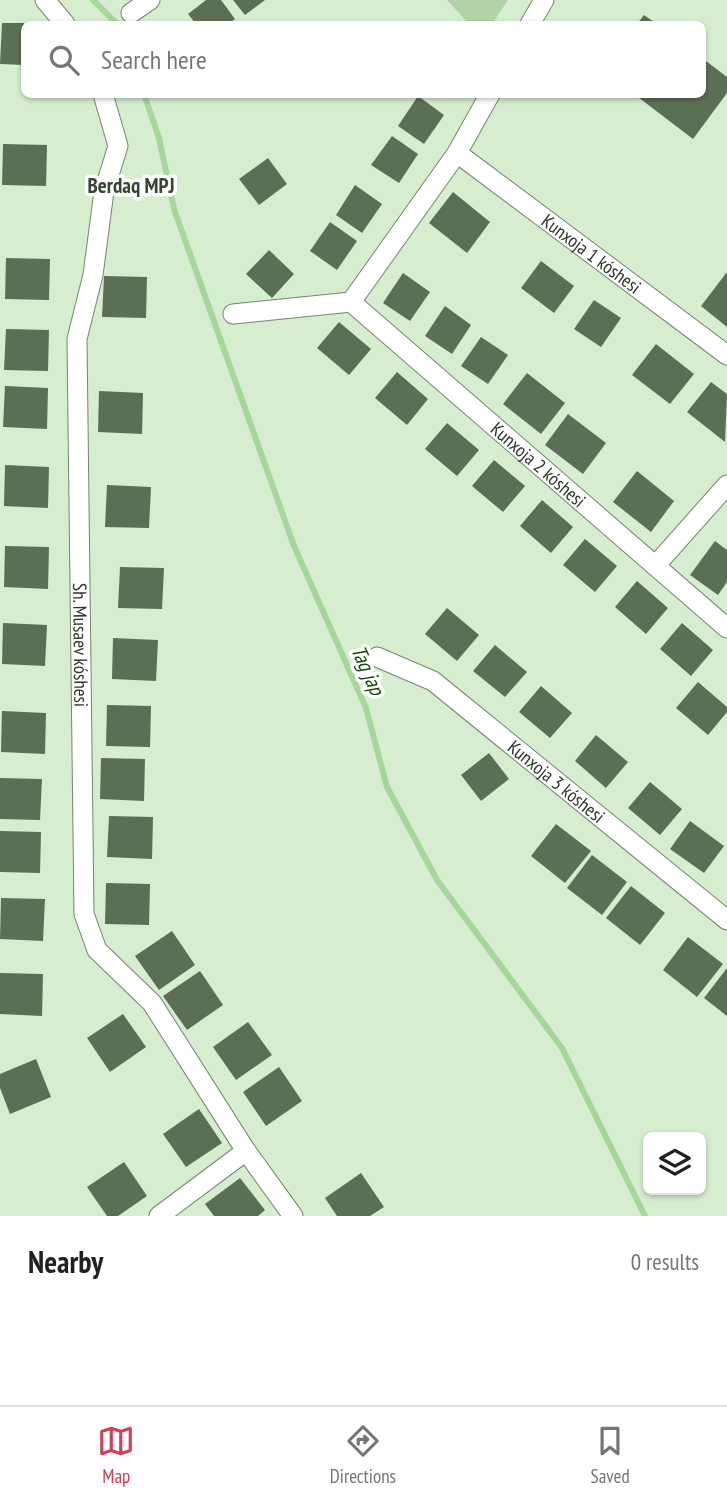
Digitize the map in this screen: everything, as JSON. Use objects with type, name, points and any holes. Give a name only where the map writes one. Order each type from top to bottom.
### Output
[{"type":"street","points":[[45,0],[62,21]]},
{"type":"street","points":[[131,13],[150,0]]},
{"type":"street","points":[[532,21],[544,0]]},
{"type":"street","name":"Sh. Musaev kóshesi","points":[[104,98],[118,146],[104,191],[93,275],[77,339],[84,914],[97,950],[152,1003],[246,1151],[293,1216]]},
{"type":"street","points":[[233,314],[351,302],[457,153],[488,98]]},
{"type":"street","name":"Kunxoja 1 kóshesi","points":[[457,153],[727,355]]},
{"type":"street","name":"Kunxoja 2 kóshesi","points":[[351,302],[727,628]]},
{"type":"street","points":[[655,566],[727,485]]},
{"type":"street","name":"Kunxoja 3 kóshesi","points":[[377,657],[433,681],[727,920]]},
{"type":"street","points":[[159,1216],[246,1151]]},
{"type":"green space","points":[[447,0],[508,0],[494,21],[466,21]]},
{"type":"building","points":[[206,0],[221,0],[235,19],[194,21],[188,14]]},
{"type":"building","points":[[233,0],[265,0],[245,15]]},
{"type":"building","points":[[644,15],[653,21],[639,21]]},
{"type":"building","points":[[2,23],[21,23],[21,65],[0,64]]},
{"type":"building","points":[[706,61],[727,77],[727,93],[693,139],[639,98],[706,98]]},
{"type":"building","points":[[417,98],[421,98],[444,115],[424,144],[398,126]]},
{"type":"building","points":[[392,136],[418,154],[399,183],[371,165]]},
{"type":"building","points":[[3,144],[47,145],[46,186],[2,185]]},
{"type":"building","points":[[268,158],[287,184],[259,205],[239,179]]},
{"type":"building","points":[[355,185],[382,204],[362,233],[336,215]]},
{"type":"building","points":[[453,192],[490,222],[467,253],[429,223]]},
{"type":"building","points":[[330,222],[357,241],[337,270],[310,251]]},
{"type":"building","points":[[269,250],[294,274],[272,298],[246,274]]},
{"type":"building","points":[[6,258],[50,259],[49,300],[5,299]]},
{"type":"building","points":[[541,261],[574,286],[554,313],[521,288]]},
{"type":"building","points":[[727,272],[727,327],[701,306]]},
{"type":"building","points":[[403,273],[430,292],[410,321],[383,303]]},
{"type":"building","points":[[104,276],[147,277],[146,318],[102,317]]},
{"type":"building","points":[[594,300],[621,318],[601,347],[574,329]]},
{"type":"building","points":[[445,306],[471,325],[452,354],[425,336]]},
{"type":"building","points":[[339,322],[371,349],[349,375],[317,348]]},
{"type":"building","points":[[6,329],[49,330],[48,371],[4,370]]},
{"type":"building","points":[[481,337],[508,355],[488,384],[461,366]]},
{"type":"building","points":[[656,344],[694,374],[670,404],[632,375]]},
{"type":"building","points":[[397,372],[428,399],[407,425],[375,398]]},
{"type":"building","points":[[527,373],[565,403],[541,434],[503,404]]},
{"type":"building","points":[[711,382],[727,394],[725,442],[687,412]]},
{"type":"building","points":[[5,386],[48,388],[47,429],[3,427]]},
{"type":"building","points":[[99,391],[143,393],[142,434],[98,432]]},
{"type":"building","points":[[568,414],[606,443],[583,474],[545,445]]},
{"type":"building","points":[[447,423],[479,450],[457,476],[425,449]]},
{"type":"building","points":[[494,460],[525,486],[503,512],[472,486]]},
{"type":"building","points":[[5,465],[49,467],[48,508],[4,506]]},
{"type":"building","points":[[637,471],[674,501],[651,532],[613,502]]},
{"type":"building","points":[[107,485],[151,487],[149,528],[105,527]]},
{"type":"building","points":[[542,500],[573,527],[551,553],[520,526]]},
{"type":"building","points":[[585,539],[617,566],[595,592],[563,565]]},
{"type":"building","points":[[715,541],[727,550],[727,582],[718,595],[690,575]]},
{"type":"building","points":[[5,546],[49,547],[48,589],[4,587]]},
{"type":"building","points":[[120,567],[164,568],[162,609],[118,608]]},
{"type":"building","points":[[637,581],[668,608],[646,634],[615,607]]},
{"type":"building","points":[[447,608],[479,635],[457,661],[425,634]]},
{"type":"building","points":[[3,623],[47,625],[45,666],[2,664]]},
{"type":"building","points":[[682,623],[713,650],[691,676],[660,649]]},
{"type":"building","points":[[113,638],[158,640],[156,681],[112,679]]},
{"type":"building","points":[[495,645],[527,672],[505,697],[473,671]]},
{"type":"building","points":[[698,682],[727,707],[727,712],[708,735],[676,708]]},
{"type":"building","points":[[541,686],[572,713],[550,738],[519,712]]},
{"type":"building","points":[[107,705],[151,706],[150,747],[106,746]]},
{"type":"building","points":[[2,711],[46,713],[45,754],[1,752]]},
{"type":"building","points":[[596,735],[628,762],[606,788],[575,761]]},
{"type":"building","points":[[489,753],[509,779],[481,801],[461,775]]},
{"type":"building","points":[[101,758],[145,759],[144,801],[100,799]]},
{"type":"building","points":[[0,778],[42,779],[40,820],[0,819]]},
{"type":"building","points":[[650,782],[682,809],[660,835],[628,808]]},
{"type":"building","points":[[109,816],[153,817],[152,859],[107,857]]},
{"type":"building","points":[[690,821],[724,846],[704,873],[670,849]]},
{"type":"building","points":[[556,824],[591,851],[565,883],[531,856]]},
{"type":"building","points":[[0,831],[41,832],[40,873],[0,872]]},
{"type":"building","points":[[592,855],[627,882],[602,915],[567,888]]},
{"type":"building","points":[[106,883],[150,884],[149,925],[105,924]]},
{"type":"building","points":[[631,886],[665,913],[640,945],[606,918]]},
{"type":"building","points":[[1,898],[45,899],[43,941],[0,939]]},
{"type":"building","points":[[172,931],[195,965],[159,990],[135,956]]},
{"type":"building","points":[[688,937],[723,964],[697,997],[663,970]]},
{"type":"building","points":[[727,968],[727,1016],[704,998]]},
{"type":"building","points":[[200,971],[223,1005],[187,1030],[163,996]]},
{"type":"building","points":[[0,973],[43,974],[42,1016],[0,1014]]},
{"type":"building","points":[[123,1014],[146,1047],[110,1072],[87,1038]]},
{"type":"building","points":[[248,1022],[272,1055],[236,1080],[213,1047]]},
{"type":"building","points":[[36,1059],[51,1097],[10,1114],[0,1088],[0,1074]]},
{"type":"building","points":[[279,1067],[302,1101],[266,1126],[243,1092]]},
{"type":"building","points":[[199,1109],[222,1143],[186,1167],[163,1134]]},
{"type":"building","points":[[124,1162],[147,1196],[118,1216],[107,1216],[87,1187]]},
{"type":"building","points":[[361,1173],[384,1207],[370,1216],[337,1216],[325,1198]]},
{"type":"building","points":[[240,1178],[265,1210],[258,1216],[214,1216],[205,1204]]},
{"type":"waterway","name":"Tag jap","points":[[93,0],[114,21]]},
{"type":"waterway","name":"Tag jap","points":[[145,98],[159,138],[174,209],[294,546],[366,708],[387,787],[437,880],[562,1048],[645,1216]]},
{"type":"district","name":"Berdaq MPJ","points":[[131,185]]}]
